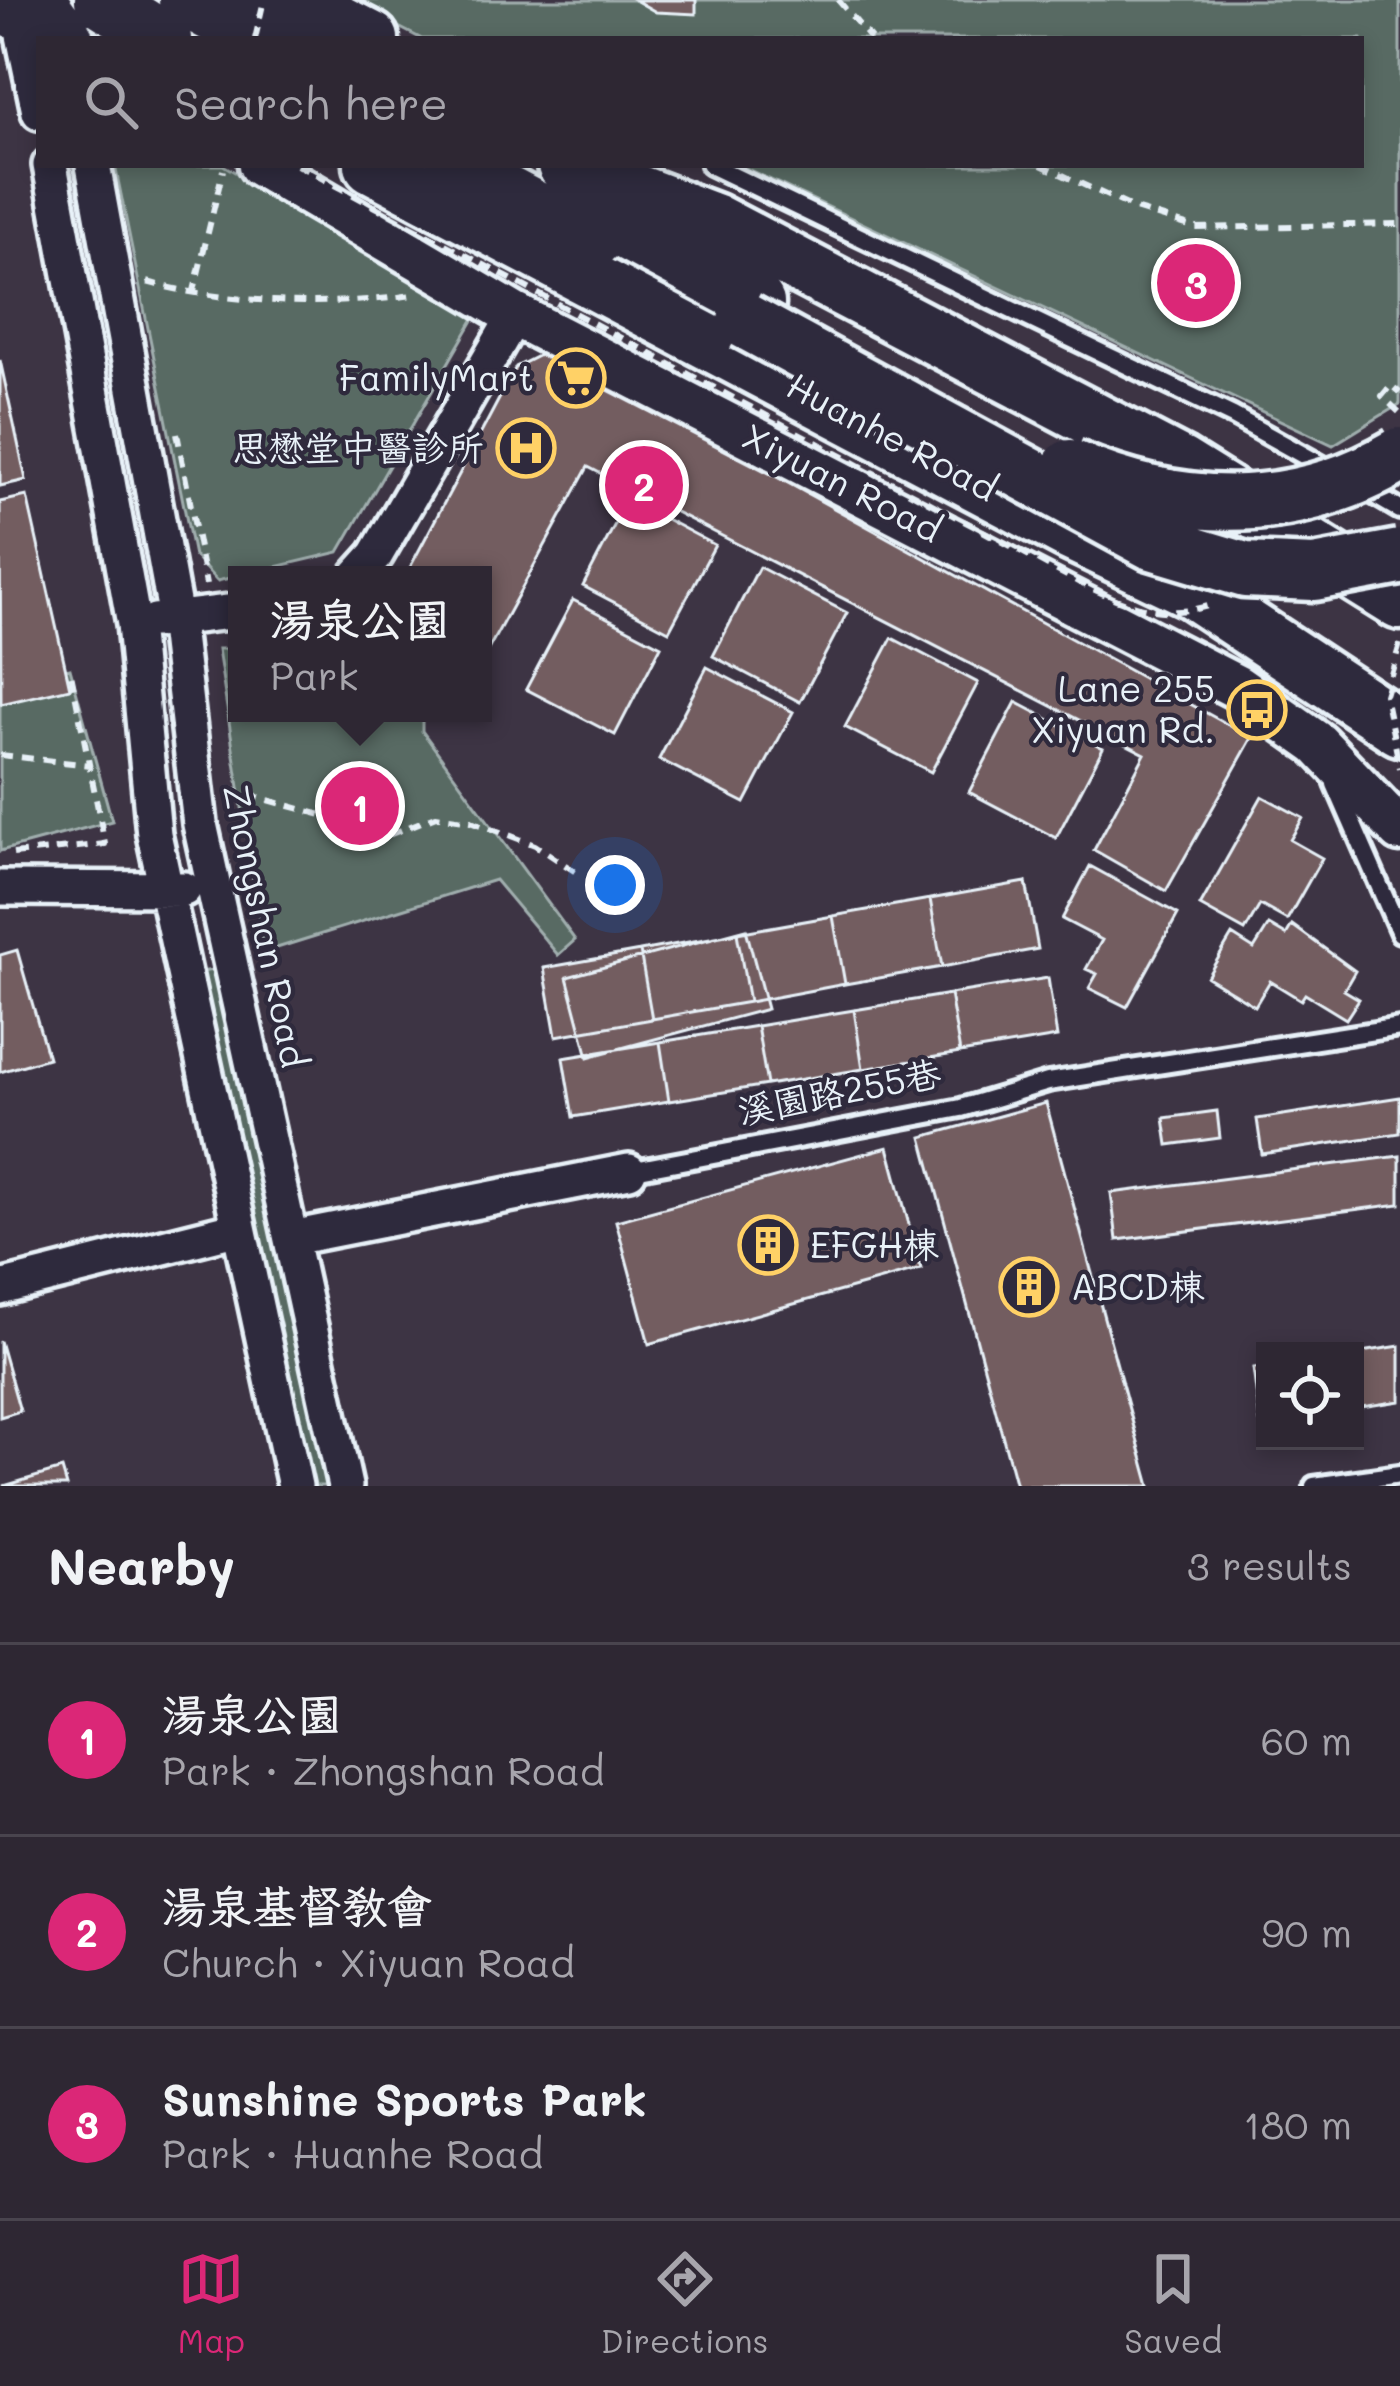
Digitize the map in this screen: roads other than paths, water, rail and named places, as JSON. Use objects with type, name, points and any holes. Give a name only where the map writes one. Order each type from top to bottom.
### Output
[{"type":"highway","points":[[102,0],[159,36]]},
{"type":"highway","points":[[186,0],[251,36]]},
{"type":"highway","points":[[236,0],[304,36]]},
{"type":"highway","points":[[294,0],[365,36]]},
{"type":"highway","name":"Huanhe Road","points":[[378,168],[1071,533],[1193,591],[1400,728]]},
{"type":"highway","points":[[459,168],[1055,460],[1159,498],[1230,505],[1277,503],[1329,490],[1400,455]]},
{"type":"highway","points":[[505,168],[1153,542],[1245,570],[1314,573],[1400,557]]},
{"type":"highway","points":[[573,168],[713,220]]},
{"type":"highway","points":[[619,168],[1180,465],[1400,602]]},
{"type":"street","points":[[34,18],[36,56]]},
{"type":"street","points":[[51,168],[134,624],[154,834],[295,1486]]},
{"type":"street","name":"Zhongshan Road","points":[[93,168],[111,284],[176,618],[200,824],[345,1486]]},
{"type":"street","name":"Xiyuan Road","points":[[265,168],[515,315],[1238,687],[1318,744],[1400,830]]},
{"type":"street","points":[[366,566],[515,315]]},
{"type":"street","points":[[134,624],[228,612]]},
{"type":"street","points":[[0,888],[166,892],[213,885]]},
{"type":"street","name":"溪園路255巷","points":[[292,1238],[629,1171]]},
{"type":"street","points":[[0,1288],[239,1228]]},
{"type":"lane","points":[[716,168],[1233,416],[1400,510]]},
{"type":"lane","points":[[1318,744],[1400,933]]},
{"type":"lane","name":"溪園路255巷","points":[[629,1171],[961,1108],[1048,1082],[1400,1027]]},
{"type":"lane","points":[[1314,1486],[1400,1474]]},
{"type":"place","name":"Sunshine Sports Park","points":[[1196,283]]},
{"type":"place","name":"FamilyMart","points":[[576,378]]},
{"type":"place","name":"思懋堂中醫診所","points":[[526,448]]},
{"type":"place","name":"湯泉基督教會","points":[[644,485]]},
{"type":"place","name":"Lane 255 Xiyuan Rd.","points":[[1257,710]]},
{"type":"place","name":"湯泉公園","points":[[360,806]]},
{"type":"place","name":"EFGH棟","points":[[768,1245]]},
{"type":"place","name":"ABCD棟","points":[[1029,1287]]}]
